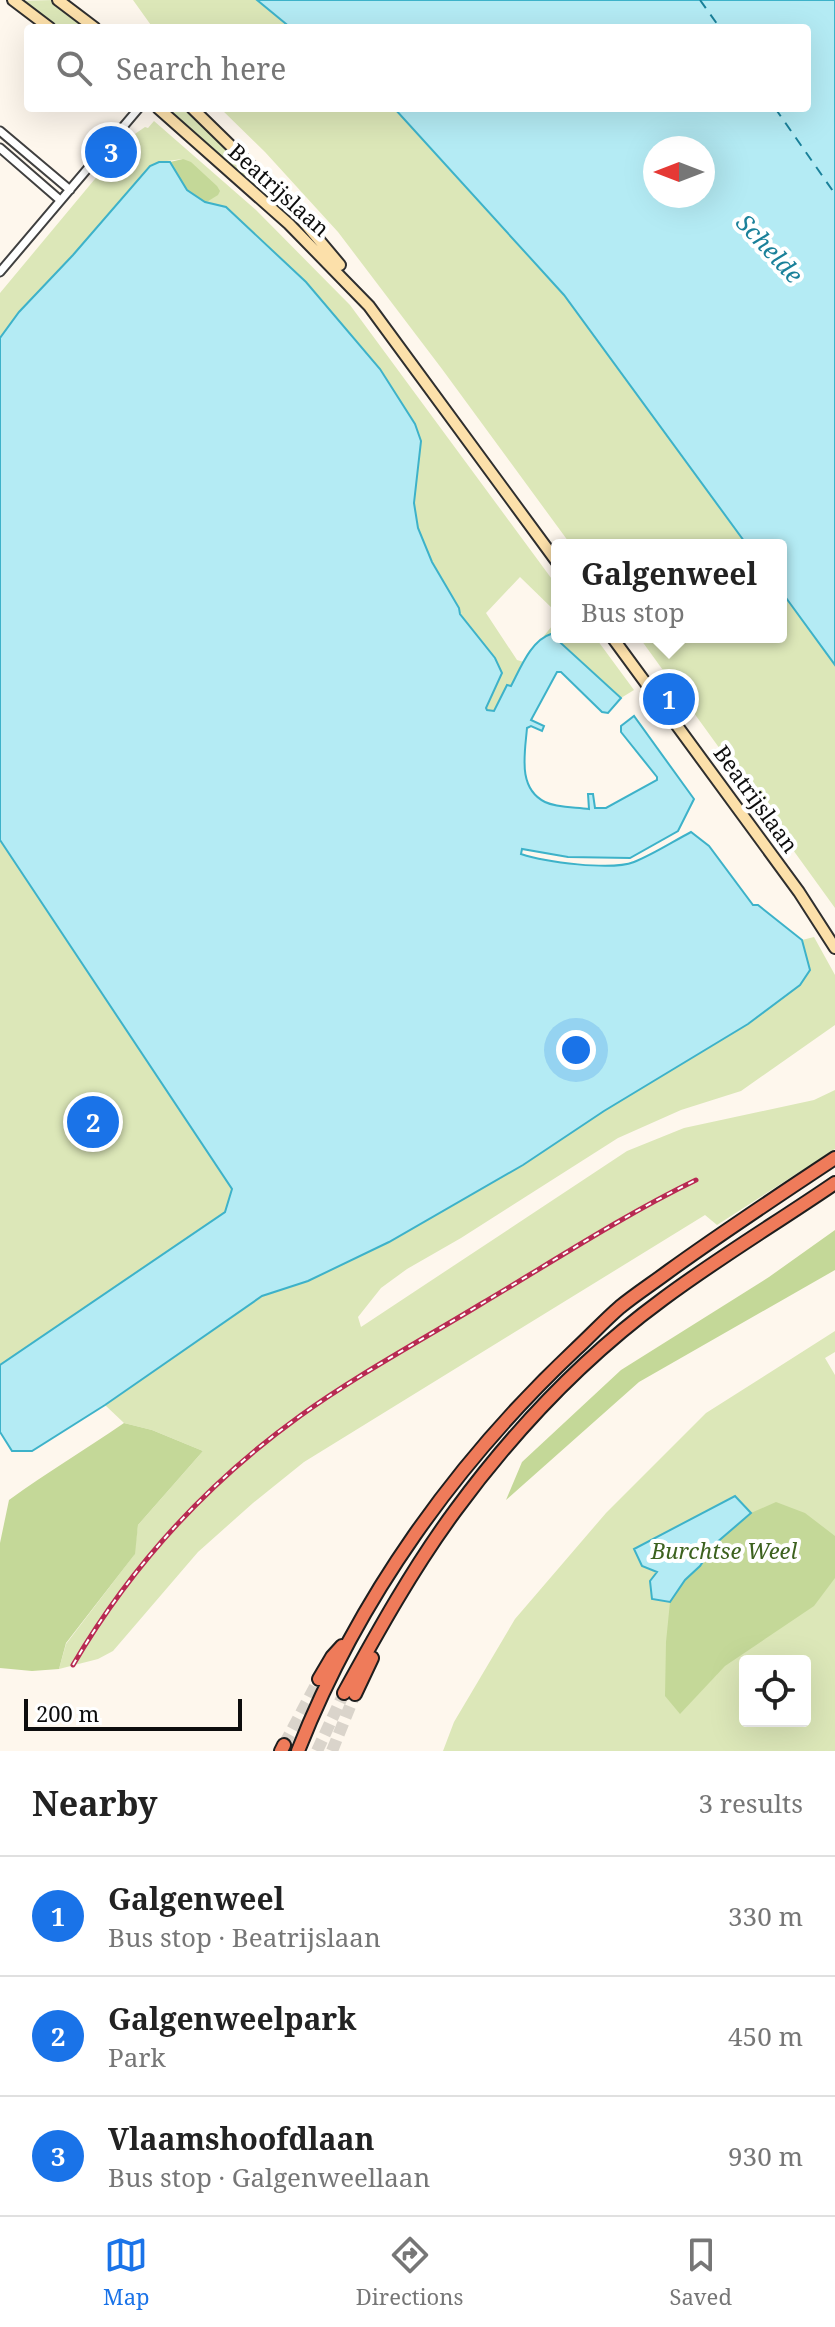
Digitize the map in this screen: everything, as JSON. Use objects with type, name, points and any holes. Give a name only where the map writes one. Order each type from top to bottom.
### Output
[{"type":"highway","points":[[298,1751],[350,1639],[422,1523],[494,1432],[536,1386],[621,1307],[691,1255],[835,1158]]},
{"type":"highway","points":[[349,1694],[395,1603],[441,1531],[531,1420],[592,1358],[663,1299],[835,1183]]},
{"type":"highway","points":[[319,1679],[332,1657],[350,1639]]},
{"type":"street","points":[[13,0],[45,24]]},
{"type":"street","points":[[58,0],[90,24]]},
{"type":"street","points":[[0,272],[136,112]]},
{"type":"street","name":"Beatrijslaan","points":[[163,112],[289,224],[369,306]]},
{"type":"street","name":"Beatrijslaan","points":[[196,112],[282,196],[357,286],[551,554]]},
{"type":"street","points":[[2,136],[70,190]]},
{"type":"street","points":[[0,148],[60,200]]},
{"type":"street","name":"Beatrijslaan","points":[[616,643],[799,892],[835,948]]},
{"type":"green space","points":[[53,0],[83,24],[50,24],[18,1]]},
{"type":"green space","points":[[133,0],[257,0],[286,24],[150,24]]},
{"type":"green space","points":[[169,112],[192,112],[274,193],[327,252],[327,258]]},
{"type":"green space","points":[[224,112],[398,112],[564,295],[743,539],[567,539],[338,232]]},
{"type":"green space","points":[[154,121],[256,210],[350,305],[551,578],[551,607],[520,577],[486,613],[517,660],[524,662],[494,711],[489,712],[486,708],[502,672],[460,614],[418,528],[414,503],[421,441],[415,424],[380,369],[306,282],[226,207],[205,203],[183,159],[159,162],[19,312],[0,338],[0,293],[129,138],[148,128]]},
{"type":"green space","points":[[183,159],[191,162],[217,186],[220,191],[218,195],[205,203],[187,190],[170,162]]},
{"type":"green space","points":[[787,599],[835,665],[835,908],[643,643],[787,643]]},
{"type":"green space","points":[[561,643],[599,643],[634,690],[621,698]]},
{"type":"green space","points":[[0,840],[232,1189],[225,1212],[0,1365]]},
{"type":"green space","points":[[814,937],[835,975],[835,1025],[741,1091],[681,1110],[618,1138],[407,1269],[381,1288],[358,1317],[361,1327],[627,1151],[684,1128],[814,1100],[835,1090],[835,1149],[717,1225],[705,1215],[304,1462],[198,1552],[113,1651],[98,1659],[59,1669],[66,1644],[134,1555],[138,1525],[203,1451],[152,1430],[124,1423],[105,1405],[262,1296],[308,1281],[389,1242],[523,1165],[604,1111],[748,1024],[806,955],[802,940]]},
{"type":"green space","points":[[835,1230],[835,1270],[639,1382],[506,1500],[522,1462],[621,1370],[769,1277]]},
{"type":"green space","name":"Burchtse Weel","points":[[835,1331],[835,1352],[825,1358],[835,1375],[835,1751],[443,1751],[454,1722],[515,1619],[606,1513],[706,1413]]},
{"type":"green space","points":[[124,1423],[152,1430],[203,1451],[138,1525],[135,1554],[66,1643],[59,1669],[32,1671],[0,1668],[0,1543],[9,1500]]},
{"type":"green space","points":[[776,1502],[805,1513],[835,1536],[835,1578],[814,1606],[725,1666],[680,1714],[665,1696],[670,1602],[715,1544],[751,1513]]},
{"type":"water","name":"Schelde","points":[[257,0],[835,0],[835,665],[787,599],[787,539],[743,539],[564,295],[398,112],[811,112],[811,24],[286,24]]},
{"type":"water","points":[[170,162],[187,190],[205,202],[226,207],[306,282],[380,369],[415,424],[421,441],[414,503],[418,528],[460,614],[495,658],[502,673],[487,710],[494,711],[507,685],[511,686],[532,649],[551,634],[551,643],[561,643],[621,698],[608,713],[602,712],[561,672],[557,672],[531,720],[544,726],[542,731],[531,726],[527,728],[526,779],[536,796],[555,805],[589,809],[588,794],[593,794],[595,808],[606,808],[657,780],[621,732],[621,726],[634,716],[694,799],[678,831],[630,858],[568,857],[522,849],[521,854],[578,864],[624,865],[691,832],[709,846],[753,905],[758,905],[802,940],[810,970],[800,985],[748,1024],[604,1111],[523,1165],[389,1242],[308,1281],[262,1296],[105,1405],[32,1451],[12,1451],[0,1432],[0,1365],[225,1212],[232,1189],[0,840],[0,338],[19,312],[150,166]]},
{"type":"water","points":[[735,1496],[751,1513],[715,1544],[670,1602],[652,1599],[650,1581],[657,1572],[642,1566],[634,1549]]},
{"type":"ferry route","points":[[700,0],[717,24]]},
{"type":"ferry route","points":[[778,112],[835,194]]},
{"type":"tunnel","points":[[284,1745],[319,1679]]},
{"type":"tunnel","points":[[317,1751],[344,1693]]},
{"type":"tunnel","points":[[332,1751],[355,1694]]},
{"type":"railway","points":[[73,1665],[120,1594],[173,1528],[233,1469],[266,1442],[366,1372],[614,1224],[696,1180]]},
{"type":"place","name":"Vlaamshoofdlaan","points":[[111,152]]},
{"type":"place","name":"Galgenweel","points":[[669,699]]},
{"type":"place","name":"Galgenweelpark","points":[[93,1122]]}]
